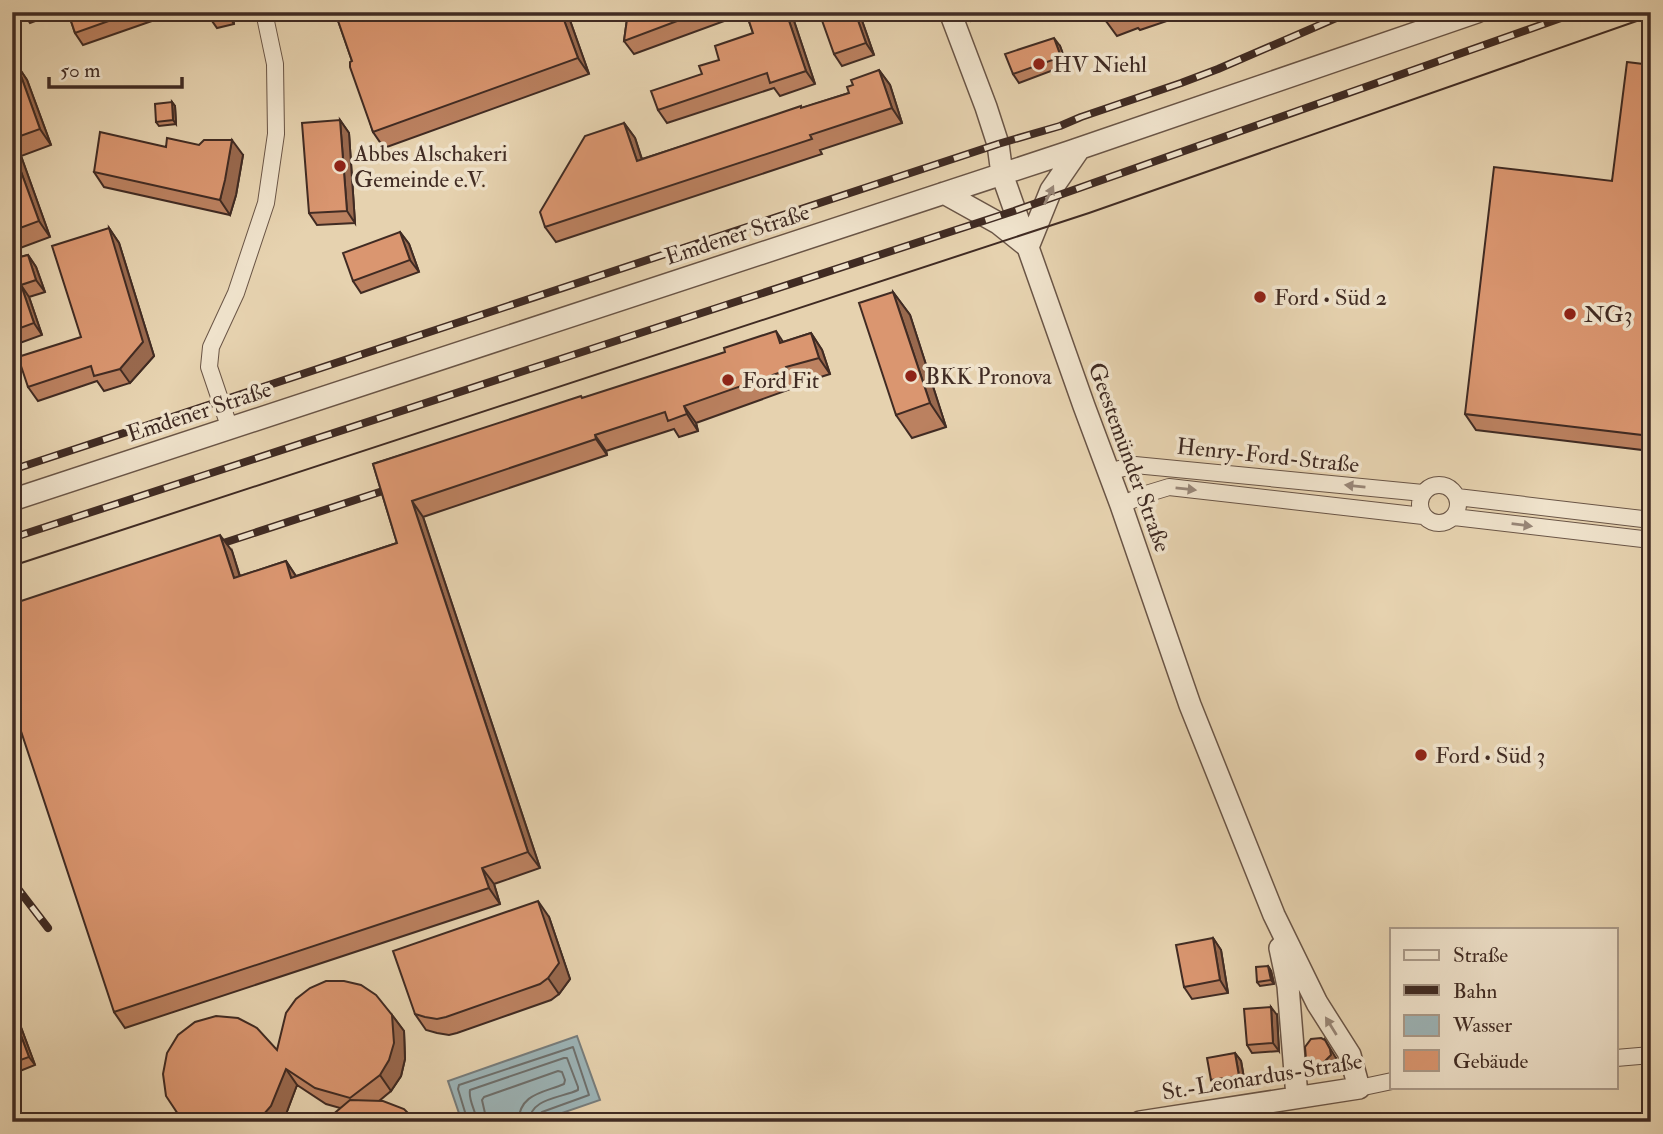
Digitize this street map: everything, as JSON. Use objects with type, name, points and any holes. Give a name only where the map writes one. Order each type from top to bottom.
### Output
[{"type":"street","points":[[230,429],[209,366],[211,347],[236,293],[266,203],[276,134],[276,111],[275,64],[264,12]]},
{"type":"street","name":"Geestemünder Straße","points":[[950,12],[998,144],[1002,174],[1121,505],[1184,690],[1273,915],[1317,1003],[1350,1055],[1359,1088]]},
{"type":"street","name":"Emdener Straße","points":[[12,500],[1002,174],[1477,12]]},
{"type":"street","points":[[944,193],[998,223],[1028,247],[1051,190],[1080,148]]},
{"type":"street","name":"Henry-Ford-Straße","points":[[1108,472],[1135,465],[1423,493],[1431,486],[1441,485],[1451,489],[1457,496],[1651,520]]},
{"type":"street","name":"Henry-Ford-Straße","points":[[1121,505],[1169,487],[1423,516],[1438,524],[1454,517],[1651,540]]},
{"type":"street","points":[[1423,493],[1419,504],[1423,516]]},
{"type":"street","points":[[1454,517],[1458,507],[1457,496]]},
{"type":"street","name":"Geestemünder Straße","points":[[1273,915],[1288,985],[1297,1097]]},
{"type":"street","points":[[1618,1058],[1651,1055]]},
{"type":"street","name":"St.-Leonardus-Straße","points":[[1140,1122],[1390,1081]]},
{"type":"water","points":[[577,1036],[600,1100],[536,1122],[462,1122],[448,1081]]},
{"type":"building","points":[[68,12],[134,12],[75,33]]},
{"type":"building","points":[[209,12],[227,12],[227,14],[210,18]]},
{"type":"building","points":[[335,12],[477,12],[478,15],[486,12],[561,12],[578,58],[373,132],[350,67],[352,61]]},
{"type":"building","points":[[628,12],[701,12],[624,41]]},
{"type":"building","points":[[746,12],[786,12],[806,71],[770,83],[767,73],[658,110],[651,91],[702,74],[699,66],[719,60],[715,46],[753,33]]},
{"type":"building","points":[[819,12],[855,12],[866,43],[834,54]]},
{"type":"building","points":[[1103,12],[1139,12],[1106,21]]},
{"type":"building","points":[[1054,38],[1061,57],[1013,74],[1005,54]]},
{"type":"building","name":"NG3","points":[[1627,62],[1651,65],[1651,436],[1465,414],[1494,167],[1612,181]]},
{"type":"building","points":[[17,65],[40,129],[12,139],[12,66]]},
{"type":"building","points":[[879,70],[892,108],[810,135],[812,139],[545,227],[540,212],[585,136],[624,123],[637,161],[801,106],[849,93],[847,87],[853,85],[851,80]]},
{"type":"building","points":[[172,102],[173,120],[156,122],[155,104]]},
{"type":"building","points":[[340,120],[347,211],[309,213],[302,123]]},
{"type":"building","points":[[100,132],[166,147],[167,138],[199,145],[204,140],[232,140],[220,200],[94,172]]},
{"type":"building","points":[[12,147],[39,221],[12,231]]},
{"type":"building","points":[[109,228],[143,342],[120,369],[94,376],[91,366],[28,387],[18,357],[81,337],[52,246]]},
{"type":"building","points":[[400,232],[410,260],[353,281],[343,253]]},
{"type":"building","points":[[28,255],[36,280],[21,285],[34,323],[12,331],[12,259]]},
{"type":"building","points":[[893,292],[930,403],[896,415],[859,303]]},
{"type":"building","points":[[776,331],[780,343],[811,333],[819,358],[786,367],[787,370],[684,406],[687,414],[668,421],[665,412],[595,435],[596,439],[412,501],[528,852],[482,868],[489,888],[114,1012],[12,704],[12,604],[220,535],[234,578],[286,561],[291,578],[397,543],[373,464],[725,352],[724,348]]},
{"type":"building","points":[[538,901],[559,963],[548,978],[540,984],[446,1017],[437,1019],[415,1014],[393,951]]},
{"type":"building","points":[[1213,938],[1220,980],[1184,987],[1176,945]]},
{"type":"building","points":[[1268,966],[1271,980],[1257,982],[1256,967]]},
{"type":"building","points":[[326,981],[361,985],[376,995],[392,1015],[394,1043],[389,1060],[380,1075],[350,1098],[315,1088],[286,1069],[271,1106],[257,1122],[188,1122],[178,1114],[166,1096],[163,1074],[167,1053],[178,1035],[195,1022],[216,1016],[238,1018],[257,1028],[277,1050],[286,1013],[296,999],[310,988]]},
{"type":"building","points":[[1271,1007],[1273,1043],[1247,1045],[1244,1009]]},
{"type":"building","points":[[12,1012],[29,1057],[15,1062],[12,1056]]},
{"type":"building","points":[[1311,1039],[1325,1040],[1331,1055],[1324,1062],[1315,1064],[1306,1059],[1305,1047]]},
{"type":"building","points":[[1235,1053],[1239,1076],[1211,1080],[1207,1058]]},
{"type":"building","points":[[350,1100],[383,1101],[404,1109],[417,1122],[324,1122]]},
{"type":"tram line","points":[[12,566],[1089,213],[1651,16]]},
{"type":"railway","points":[[12,470],[998,144],[1060,126],[1218,69],[1350,12]]},
{"type":"railway","points":[[12,538],[1014,211],[1578,12]]},
{"type":"railway","points":[[208,548],[398,486]]},
{"type":"railway","points":[[12,881],[48,928]]},
{"type":"place","name":"HV Niehl","points":[[1039,64]]},
{"type":"place","name":"Abbes Alschakeri Gemeinde e.V.","points":[[340,166]]},
{"type":"place","name":"Ford • Süd 2","points":[[1260,297]]},
{"type":"place","name":"NG3","points":[[1570,314]]},
{"type":"place","name":"BKK Pronova","points":[[911,376]]},
{"type":"place","name":"Ford Fit","points":[[728,380]]},
{"type":"place","name":"Ford • Süd 3","points":[[1421,755]]}]
